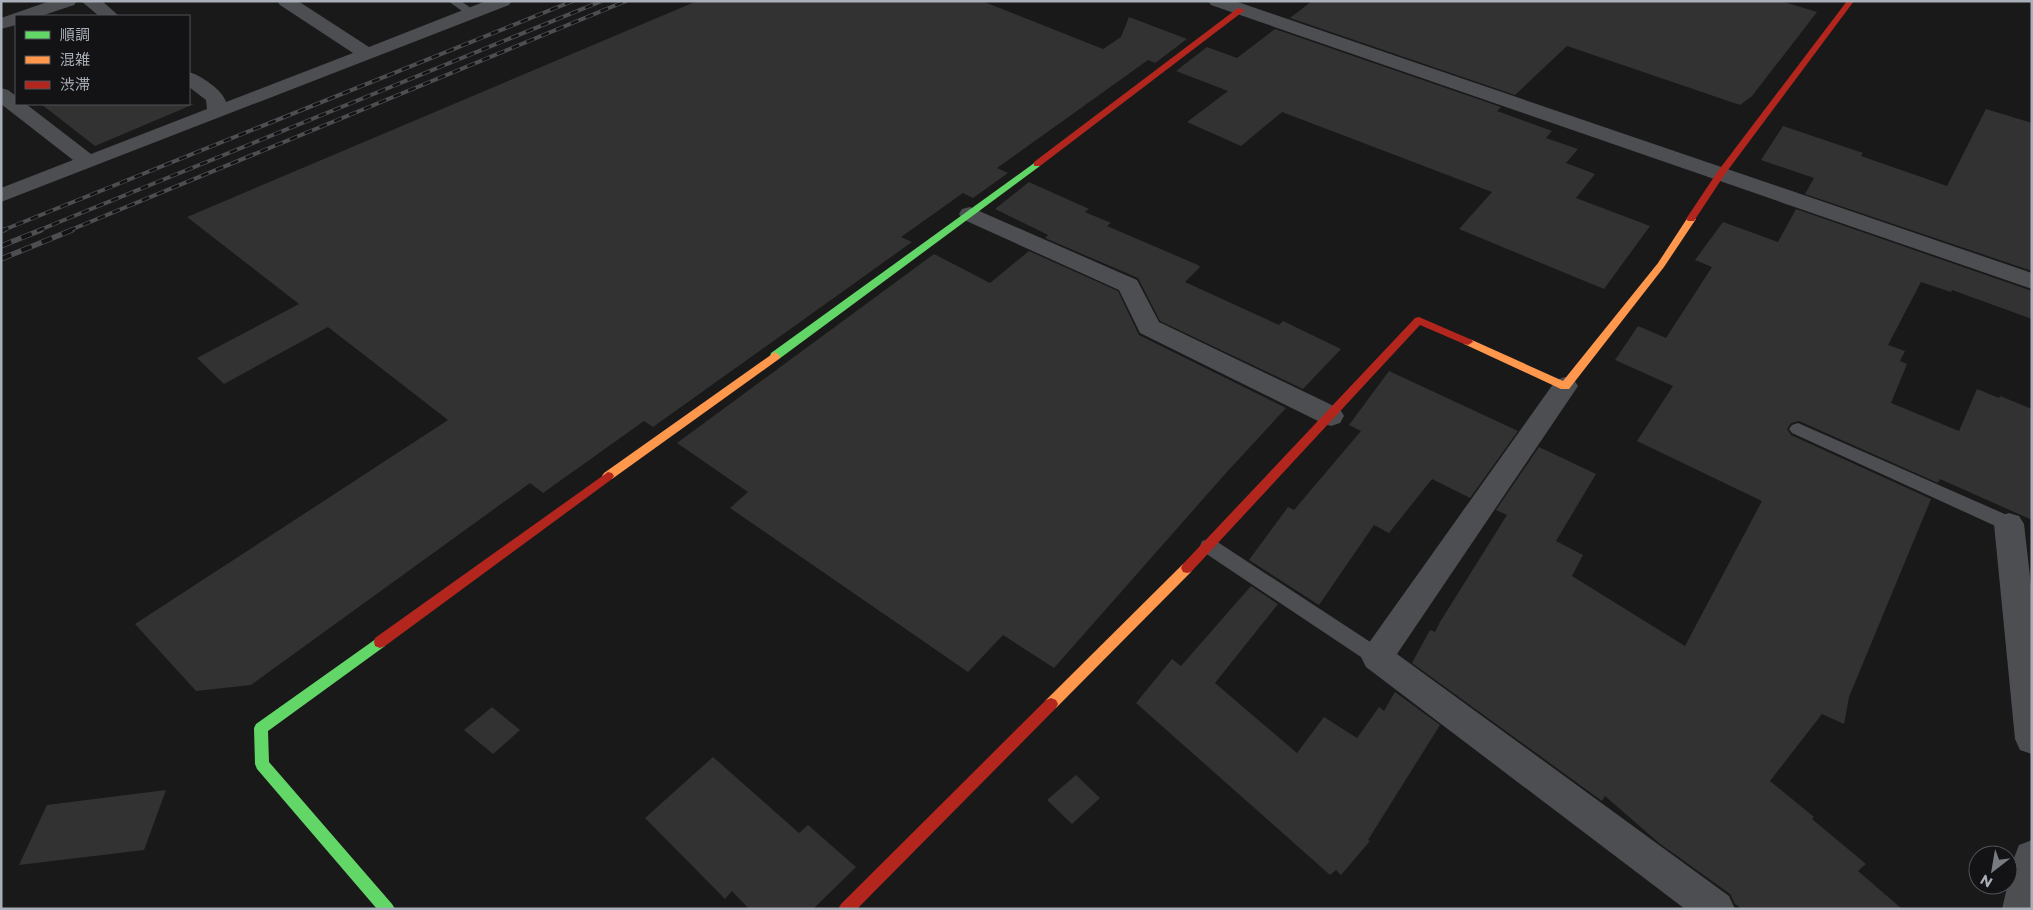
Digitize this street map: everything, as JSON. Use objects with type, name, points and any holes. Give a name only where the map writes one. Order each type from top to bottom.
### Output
[{"type":"street","points":[[24,1],[32,14],[68,1]]},
{"type":"street","points":[[90,1],[109,15]]},
{"type":"street","points":[[286,1],[367,54]]},
{"type":"street","points":[[1,196],[503,1]]},
{"type":"street","points":[[1218,1],[2032,281]]},
{"type":"street","points":[[1716,909],[1376,657],[1565,386],[1661,265],[1721,173],[1851,1]]},
{"type":"street","points":[[388,909],[262,764],[261,728],[970,214],[1241,10]]},
{"type":"street","points":[[1,24],[15,19]]},
{"type":"street","points":[[190,79],[215,98],[218,112]]},
{"type":"street","points":[[1,94],[15,104]]},
{"type":"street","points":[[16,105],[37,120],[58,141],[88,161]]},
{"type":"street","points":[[970,214],[1129,285],[1149,327],[1331,416]]},
{"type":"street","points":[[846,909],[1209,546],[1419,320],[1565,386]]},
{"type":"street","points":[[2010,524],[2032,739]]},
{"type":"street","points":[[2021,909],[2032,858]]},
{"type":"lane","points":[[453,1],[473,14]]},
{"type":"lane","points":[[1798,429],[2010,524]]},
{"type":"lane","points":[[1209,546],[1376,657]]},
{"type":"building","points":[[697,1],[982,1],[1103,49],[1121,37],[1129,17],[1187,39],[1155,63],[1148,60],[997,168],[1008,173],[973,198],[963,193],[901,237],[912,242],[653,427],[644,421],[543,493],[530,483],[251,685],[196,691],[135,624],[448,420],[328,327],[224,384],[197,358],[299,304],[187,217]]},
{"type":"building","points":[[1312,1],[1781,1],[1817,12],[1752,96],[1740,105],[1567,46],[1515,95],[1290,18]]},
{"type":"building","points":[[1275,29],[1501,107],[1497,111],[1552,131],[1546,138],[1578,149],[1566,163],[1595,174],[1576,198],[1650,226],[1604,289],[1459,229],[1492,192],[1282,112],[1241,146],[1187,122],[1228,91],[1176,71],[1207,47],[1237,58]]},
{"type":"building","points":[[194,104],[95,146],[42,105]]},
{"type":"building","points":[[1986,109],[2032,123],[2032,271],[1805,194],[1814,178],[1761,160],[1783,126],[1863,153],[1861,156],[1947,186]]},
{"type":"building","points":[[1029,182],[1089,209],[1085,212],[1111,223],[1107,226],[1198,265],[1200,267],[1185,282],[1279,325],[1283,321],[1341,349],[1303,389],[1160,321],[1138,278],[1045,238],[1048,235],[995,209]]},
{"type":"building","points":[[1796,209],[2032,291],[2032,319],[1952,290],[1951,292],[1921,282],[1888,345],[1905,351],[1900,361],[1907,364],[1891,403],[1959,431],[1977,389],[2032,409],[2032,520],[1940,479],[1938,483],[1799,421],[1791,423],[1787,429],[1791,435],[1931,499],[1849,697],[1844,724],[1822,714],[1770,781],[1814,817],[1812,819],[1866,864],[1858,871],[1902,909],[1742,909],[1735,904],[1730,894],[1659,843],[1605,796],[1602,801],[1412,663],[1430,630],[1435,632],[1507,515],[1496,510],[1539,447],[1596,474],[1556,541],[1583,555],[1572,576],[1685,646],[1762,501],[1637,441],[1673,386],[1615,360],[1638,326],[1666,338],[1712,267],[1695,260],[1723,222],[1778,242]]},
{"type":"building","points":[[1029,251],[1118,291],[1139,335],[1286,408],[1054,668],[1003,635],[968,672],[730,508],[748,492],[677,443],[934,254],[990,283]]},
{"type":"building","points":[[1389,371],[1518,431],[1470,498],[1432,479],[1389,533],[1374,525],[1319,605],[1249,560],[1288,507],[1294,510],[1361,431],[1349,425]]},
{"type":"building","points":[[1251,586],[1278,604],[1215,683],[1297,753],[1324,717],[1357,738],[1379,707],[1384,711],[1395,692],[1440,725],[1368,840],[1370,841],[1341,875],[1336,870],[1330,875],[1136,703],[1172,659],[1181,666]]},
{"type":"building","points":[[492,707],[520,730],[493,754],[464,730]]},
{"type":"building","points":[[713,757],[799,833],[808,825],[856,867],[813,909],[749,909],[732,891],[725,899],[645,818]]},
{"type":"building","points":[[1076,775],[1100,798],[1072,824],[1047,800]]},
{"type":"building","points":[[166,790],[144,850],[19,865],[47,805]]},
{"type":"railway","points":[[4,230],[1,231],[573,1]]},
{"type":"railway","points":[[37,231],[602,1]]},
{"type":"railway","points":[[68,231],[626,1]]},
{"type":"railway","points":[[1,246],[41,230]]},
{"type":"railway","points":[[1,259],[72,230]]},
{"type":"traffic: fast","points":[[775,356],[1037,164]]},
{"type":"traffic: fast","points":[[380,642],[261,728],[262,764],[387,909]]},
{"type":"traffic: slow","points":[[1468,342],[1565,386],[1661,265],[1691,219]]},
{"type":"traffic: slow","points":[[608,476],[775,356]]},
{"type":"traffic: slow","points":[[1051,704],[1187,568]]},
{"type":"traffic: jam","points":[[1691,219],[1721,173],[1851,1]]},
{"type":"traffic: jam","points":[[1037,164],[1241,10]]},
{"type":"traffic: jam","points":[[1187,568],[1419,320],[1468,342]]},
{"type":"traffic: jam","points":[[380,642],[608,476]]},
{"type":"traffic: jam","points":[[846,909],[1051,704]]}]
